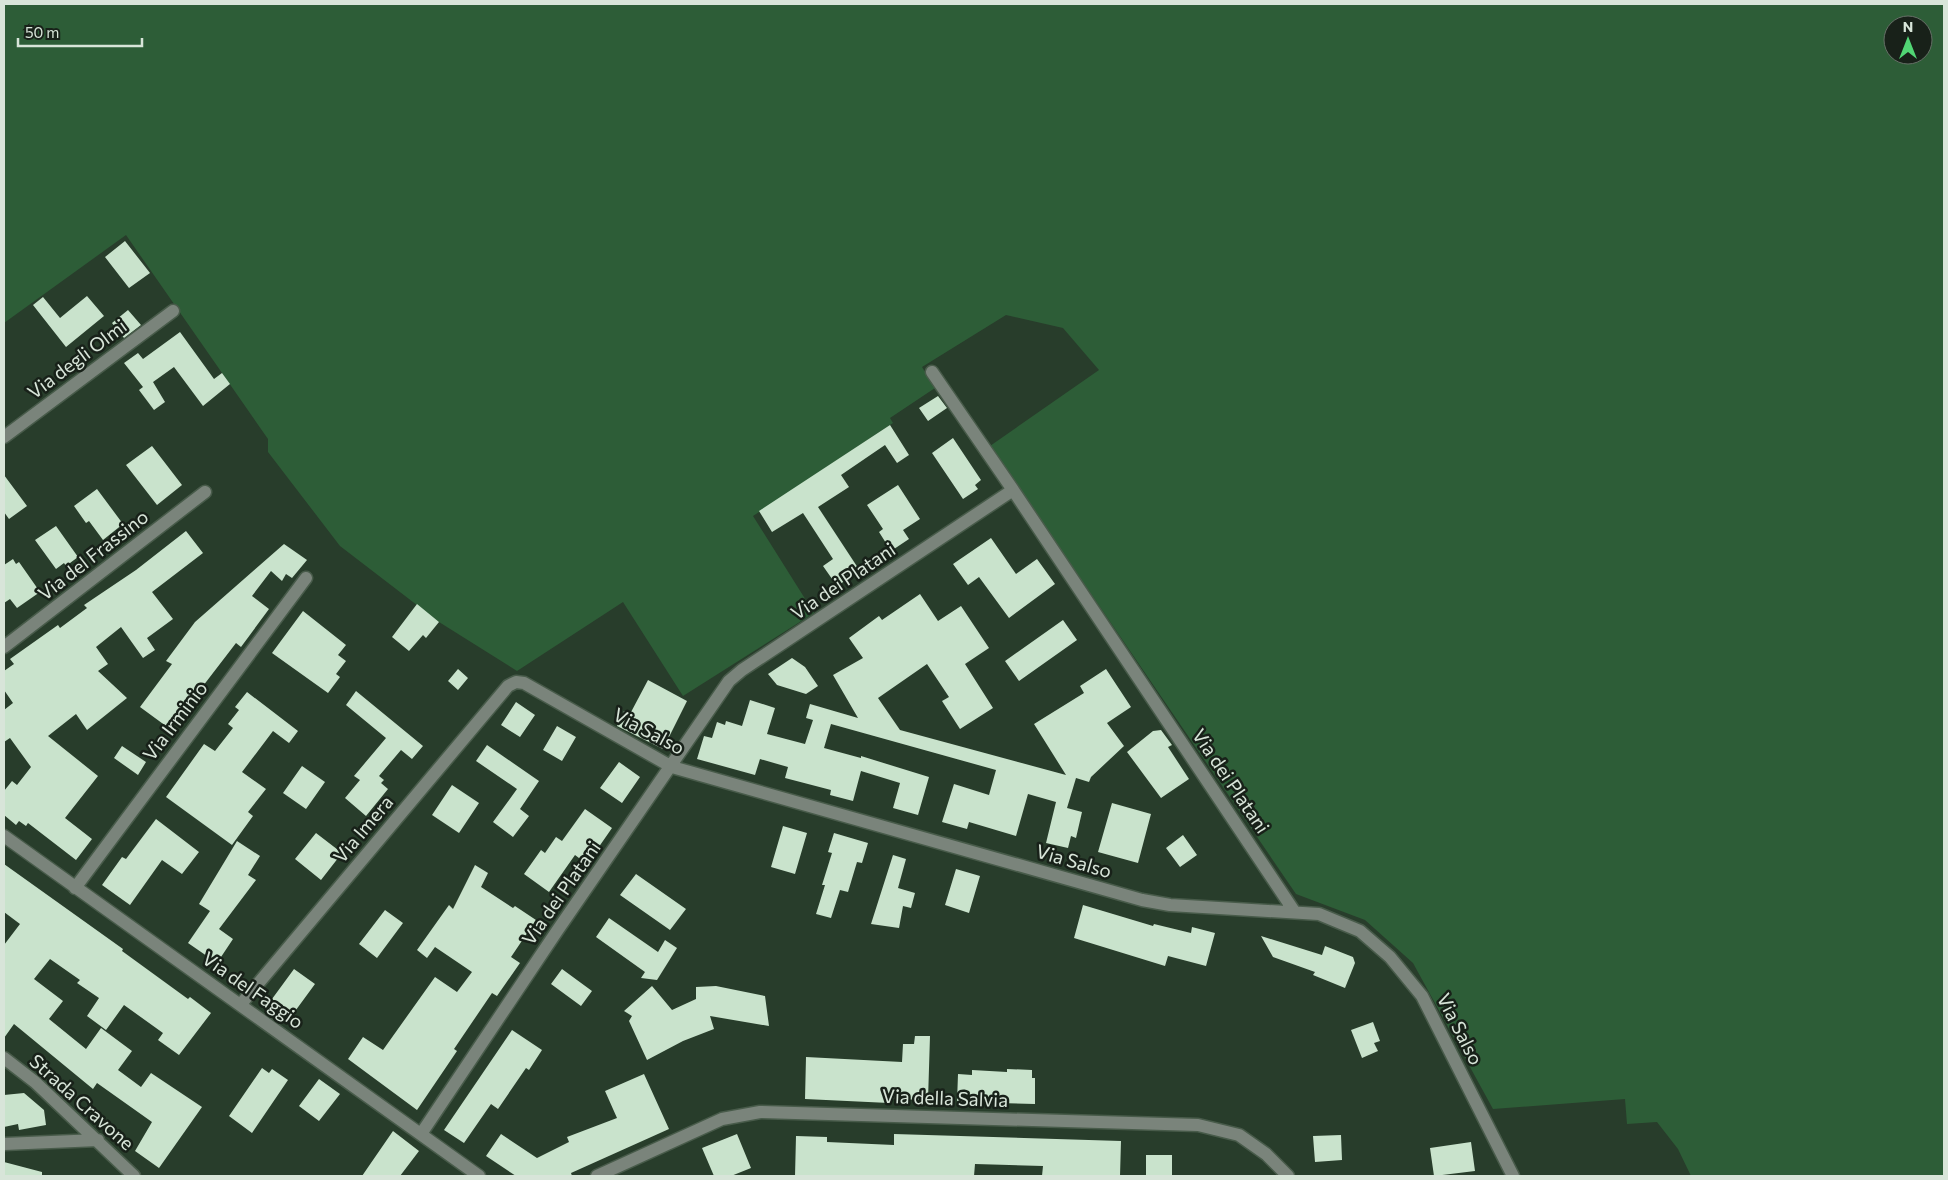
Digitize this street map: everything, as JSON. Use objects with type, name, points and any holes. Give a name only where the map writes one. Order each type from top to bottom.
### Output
[{"type":"street","name":"Via degli Olmi","points":[[4,437],[173,311]]},
{"type":"street","points":[[932,372],[1013,490]]},
{"type":"street","name":"Via dei Platani","points":[[422,1134],[556,931],[672,767],[712,703],[729,681],[742,670],[1013,490],[1294,911]]},
{"type":"street","name":"Via del Frassino","points":[[4,647],[205,492]]},
{"type":"street","name":"Via Irminio","points":[[75,888],[306,578]]},
{"type":"street","name":"Via Salso","points":[[516,682],[524,683],[672,767],[1142,900],[1199,907],[1294,911],[1319,914],[1360,931],[1390,956],[1422,996],[1513,1176]]},
{"type":"street","name":"Via Imera","points":[[241,1004],[508,686],[516,682]]},
{"type":"street","name":"Via del Faggio","points":[[4,836],[479,1176]]},
{"type":"street","name":"Strada Cravone","points":[[4,1058],[36,1082],[134,1176]]},
{"type":"street","name":"Via della Salvia","points":[[598,1176],[722,1119],[760,1112],[1198,1125],[1240,1135],[1266,1154],[1288,1176]]},
{"type":"street","points":[[4,1144],[98,1140]]},
{"type":"green space","points":[[4,4],[1944,4],[1944,1176],[1691,1176],[1678,1149],[1657,1122],[1627,1124],[1625,1099],[1493,1109],[1413,963],[1365,920],[1296,894],[990,446],[1099,370],[1063,328],[1006,315],[922,367],[935,388],[890,418],[893,423],[753,516],[814,613],[683,696],[623,602],[517,671],[439,622],[340,546],[268,452],[268,439],[126,235],[4,323]]},
{"type":"building","points":[[125,241],[150,273],[129,288],[105,257]]},
{"type":"building","points":[[87,296],[104,316],[66,347],[33,305],[43,297],[60,318]]},
{"type":"building","points":[[128,310],[141,325],[124,338],[112,323]]},
{"type":"building","points":[[180,332],[214,379],[222,373],[230,384],[203,406],[174,367],[153,382],[165,402],[154,410],[139,390],[143,387],[124,363],[138,353],[143,359]]},
{"type":"building","points":[[938,396],[947,408],[928,421],[919,408]]},
{"type":"building","points":[[890,425],[909,455],[897,463],[885,445],[841,475],[849,487],[818,507],[860,571],[837,586],[823,566],[833,559],[803,513],[772,532],[759,511]]},
{"type":"building","points":[[953,438],[981,480],[975,485],[978,489],[963,499],[932,453]]},
{"type":"building","points":[[152,446],[182,485],[157,505],[126,465]]},
{"type":"building","points":[[4,475],[27,506],[9,519],[4,512]]},
{"type":"building","points":[[898,485],[920,519],[903,530],[909,539],[891,551],[879,532],[883,529],[867,505]]},
{"type":"building","points":[[97,489],[123,524],[103,540],[89,521],[86,523],[74,506]]},
{"type":"building","points":[[56,526],[78,557],[66,566],[64,563],[56,569],[35,540]]},
{"type":"building","points":[[186,531],[203,553],[152,592],[173,619],[147,638],[155,650],[143,658],[121,627],[96,647],[108,664],[98,671],[127,698],[87,730],[76,714],[48,736],[98,776],[65,818],[92,839],[76,860],[28,823],[26,826],[19,821],[16,825],[4,815],[4,791],[12,781],[17,785],[31,767],[10,738],[4,742],[4,710],[13,703],[4,690],[4,671],[14,664],[10,659],[58,625],[60,628],[87,608],[84,605],[136,570]]},
{"type":"building","points":[[991,538],[1016,574],[1037,559],[1055,584],[1009,618],[979,577],[968,585],[953,564]]},
{"type":"building","points":[[284,544],[307,560],[292,578],[286,574],[282,581],[271,571],[252,596],[269,609],[241,647],[236,643],[170,729],[140,707],[172,664],[166,661],[195,622]]},
{"type":"building","points":[[13,559],[16,564],[19,562],[40,592],[17,608],[10,599],[4,603],[4,565]]},
{"type":"building","points":[[920,594],[938,621],[961,606],[989,648],[965,664],[993,708],[960,729],[942,701],[949,697],[927,664],[878,698],[900,730],[1066,775],[1034,724],[1084,693],[1080,686],[1106,669],[1131,707],[1107,723],[1124,746],[1091,777],[1089,782],[1076,778],[1067,808],[1082,812],[1076,838],[1071,836],[1068,848],[1046,843],[1056,802],[1028,794],[1016,836],[969,822],[967,829],[942,822],[954,784],[989,795],[996,770],[831,724],[824,748],[861,758],[861,756],[929,777],[918,815],[893,808],[900,783],[861,771],[853,801],[830,795],[831,790],[785,778],[788,767],[760,759],[755,775],[697,759],[704,736],[712,738],[717,722],[725,725],[726,721],[742,726],[750,700],[775,708],[767,734],[805,744],[813,720],[806,718],[810,704],[858,718],[833,675],[863,658],[849,638],[879,616],[882,620]]},
{"type":"building","points":[[417,604],[439,622],[426,638],[423,635],[409,651],[392,637]]},
{"type":"building","points":[[303,611],[346,645],[338,655],[346,661],[336,674],[340,677],[328,693],[272,653]]},
{"type":"building","points":[[1063,620],[1077,640],[1019,681],[1005,661]]},
{"type":"building","points":[[792,658],[805,667],[818,686],[806,694],[777,685],[768,674]]},
{"type":"building","points":[[458,669],[468,678],[458,690],[448,681]]},
{"type":"building","points":[[648,680],[687,701],[663,749],[617,726],[624,711],[630,714]]},
{"type":"building","points":[[356,691],[423,746],[412,759],[401,750],[379,776],[384,780],[381,783],[388,789],[366,816],[345,798],[360,780],[354,776],[386,738],[346,705]]},
{"type":"building","points":[[247,692],[298,731],[289,743],[273,731],[242,772],[266,789],[248,812],[253,816],[232,845],[166,797],[204,744],[215,751],[233,728],[228,724],[239,710],[235,707]]},
{"type":"building","points":[[516,702],[535,715],[520,737],[501,725]]},
{"type":"building","points":[[557,726],[576,737],[562,761],[543,750]]},
{"type":"building","points":[[1161,730],[1172,745],[1168,747],[1189,779],[1161,798],[1127,752],[1153,731]]},
{"type":"building","points":[[487,745],[539,781],[520,809],[529,816],[513,837],[493,822],[517,789],[476,761]]},
{"type":"building","points":[[122,746],[146,762],[138,775],[114,758]]},
{"type":"building","points":[[619,762],[640,777],[622,803],[600,788]]},
{"type":"building","points":[[302,766],[325,782],[306,809],[283,793]]},
{"type":"building","points":[[452,785],[479,803],[459,833],[432,815]]},
{"type":"building","points":[[1112,803],[1151,814],[1138,863],[1098,852]]},
{"type":"building","points":[[585,809],[612,828],[587,864],[575,855],[549,892],[524,874],[541,850],[545,853],[556,837],[562,841]]},
{"type":"building","points":[[156,819],[199,852],[182,874],[162,860],[130,905],[102,885],[122,857],[126,859]]},
{"type":"building","points":[[783,826],[807,833],[795,874],[771,867]]},
{"type":"building","points":[[316,833],[342,853],[321,880],[295,859]]},
{"type":"building","points":[[834,833],[868,843],[862,863],[857,862],[848,892],[840,890],[831,918],[816,914],[825,885],[822,885],[832,853],[828,852]]},
{"type":"building","points":[[1183,835],[1197,855],[1180,867],[1166,848]]},
{"type":"building","points":[[237,841],[260,856],[248,875],[256,880],[219,929],[233,939],[217,963],[188,943],[210,911],[199,904]]},
{"type":"building","points":[[893,855],[906,859],[898,888],[915,893],[911,908],[903,906],[899,928],[871,924]]},
{"type":"building","points":[[4,864],[123,949],[122,951],[188,999],[190,997],[211,1013],[179,1055],[158,1040],[163,1033],[124,1005],[106,1030],[87,1016],[99,998],[77,983],[80,980],[50,959],[34,979],[63,1001],[49,1019],[86,1049],[101,1028],[132,1051],[118,1070],[141,1087],[151,1073],[202,1107],[159,1168],[135,1151],[152,1122],[97,1083],[93,1089],[14,1024],[4,1038],[4,945],[20,924],[4,912]]},
{"type":"building","points":[[475,865],[488,873],[481,887],[513,908],[515,906],[536,920],[511,957],[520,963],[497,996],[492,993],[454,1049],[457,1051],[417,1110],[348,1059],[363,1037],[383,1050],[435,977],[457,992],[472,972],[435,947],[427,958],[417,950],[449,905],[453,909]]},
{"type":"building","points":[[956,869],[980,876],[969,913],[945,905]]},
{"type":"building","points":[[636,874],[686,909],[670,930],[620,895]]},
{"type":"building","points":[[1083,905],[1153,926],[1154,924],[1191,933],[1192,927],[1215,933],[1206,966],[1168,956],[1165,966],[1074,938]]},
{"type":"building","points":[[385,910],[403,923],[377,958],[359,944]]},
{"type":"building","points":[[609,918],[658,952],[665,940],[677,948],[657,980],[641,978],[645,972],[596,937]]},
{"type":"building","points":[[1261,936],[1322,955],[1325,946],[1353,957],[1355,963],[1345,988],[1313,975],[1315,972],[1273,957]]},
{"type":"building","points":[[294,969],[315,984],[293,1014],[272,999]]},
{"type":"building","points":[[562,969],[592,991],[581,1006],[551,984]]},
{"type":"building","points":[[652,986],[672,1010],[696,999],[696,987],[716,986],[765,996],[769,1026],[710,1016],[714,1029],[683,1041],[647,1060],[629,1021],[632,1016],[624,1011]]},
{"type":"building","points":[[1373,1022],[1380,1041],[1374,1043],[1378,1051],[1362,1058],[1351,1030]]},
{"type":"building","points":[[512,1030],[542,1050],[529,1070],[526,1068],[498,1109],[491,1104],[464,1143],[444,1130]]},
{"type":"building","points":[[915,1036],[930,1036],[928,1100],[889,1099],[889,1103],[805,1099],[806,1057],[902,1062],[903,1044],[914,1044]]},
{"type":"building","points":[[262,1068],[269,1073],[272,1069],[288,1080],[252,1133],[229,1116]]},
{"type":"building","points":[[1007,1069],[1032,1070],[1032,1078],[1035,1078],[1035,1104],[957,1102],[958,1074],[972,1075],[972,1070],[1007,1072]]},
{"type":"building","points":[[644,1074],[669,1129],[571,1173],[572,1176],[516,1176],[486,1156],[501,1134],[537,1158],[569,1142],[567,1137],[617,1118],[605,1091]]},
{"type":"building","points":[[319,1079],[340,1094],[319,1121],[299,1106]]},
{"type":"building","points":[[24,1093],[44,1110],[46,1125],[19,1130],[18,1124],[4,1127],[4,1095]]},
{"type":"building","points":[[393,1131],[419,1151],[400,1176],[362,1176]]},
{"type":"building","points":[[737,1134],[751,1168],[731,1176],[714,1176],[702,1148]]},
{"type":"building","points":[[894,1134],[1121,1141],[1120,1176],[1042,1176],[1043,1166],[975,1164],[974,1176],[795,1176],[796,1136],[827,1137],[827,1142],[894,1145]]},
{"type":"building","points":[[1341,1135],[1342,1160],[1315,1162],[1313,1136]]},
{"type":"building","points":[[1471,1142],[1475,1171],[1434,1176],[1430,1148]]},
{"type":"building","points":[[1146,1155],[1172,1155],[1172,1176],[1146,1176]]},
{"type":"building","points":[[4,1162],[42,1172],[42,1176],[4,1176]]}]
